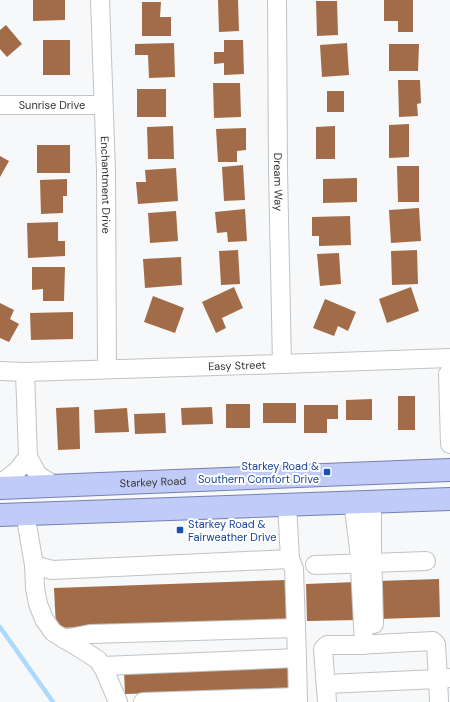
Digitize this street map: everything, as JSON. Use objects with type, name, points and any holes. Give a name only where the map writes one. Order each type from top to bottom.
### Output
[{"type":"main road","name":"Starkey Road","points":[[0,488],[450,470]]},
{"type":"main road","points":[[24,488],[25,513]]},
{"type":"main road","points":[[0,515],[450,499]]},
{"type":"street","name":"Enchantment Drive","points":[[100,0],[106,171],[107,369]]},
{"type":"street","name":"Dream Way","points":[[277,0],[278,178],[282,364]]},
{"type":"street","name":"Sunrise Drive","points":[[0,105],[103,105]]},
{"type":"street","name":"Easy Street","points":[[0,371],[25,372],[450,358]]},
{"type":"street","points":[[25,372],[28,457],[38,475],[55,486]]},
{"type":"street","points":[[450,372],[448,374],[450,444]]},
{"type":"street","points":[[0,484],[17,472],[28,457]]},
{"type":"street","points":[[363,502],[359,548],[366,563],[370,645]]},
{"type":"street","points":[[143,702],[298,700],[294,569],[290,559],[287,504]]},
{"type":"street","points":[[25,513],[34,565],[35,588],[38,604],[44,619],[53,632],[98,660],[112,684],[118,702]]},
{"type":"street","points":[[34,565],[52,570],[290,559]]},
{"type":"street","points":[[315,565],[426,561]]},
{"type":"street","points":[[64,639],[90,634],[296,628]]},
{"type":"street","points":[[327,702],[323,649],[326,645],[370,645],[433,641],[436,644],[444,679],[439,702]]},
{"type":"street","points":[[102,666],[297,658]]},
{"type":"street","points":[[326,684],[444,679]]},
{"type":"building","points":[[33,0],[65,0],[65,20],[33,21]]},
{"type":"building","points":[[218,0],[238,0],[239,31],[219,32]]},
{"type":"building","points":[[384,0],[413,0],[413,32],[398,32],[398,21],[384,21]]},
{"type":"building","points":[[316,1],[337,1],[338,35],[317,36]]},
{"type":"building","points":[[142,2],[161,2],[160,17],[171,17],[171,36],[142,36]]},
{"type":"building","points":[[6,25],[22,44],[7,57],[0,49],[0,30]]},
{"type":"building","points":[[43,40],[70,40],[70,75],[43,75]]},
{"type":"building","points":[[224,40],[243,40],[244,74],[224,75],[224,63],[214,64],[214,52],[224,52]]},
{"type":"building","points":[[174,43],[175,77],[149,78],[148,55],[135,55],[135,44]]},
{"type":"building","points":[[347,43],[349,75],[322,77],[320,45]]},
{"type":"building","points":[[389,44],[419,44],[418,71],[389,71]]},
{"type":"building","points":[[398,80],[420,80],[421,103],[417,104],[418,116],[399,117]]},
{"type":"building","points":[[213,83],[240,83],[241,117],[214,118]]},
{"type":"building","points":[[137,89],[166,89],[166,117],[137,117]]},
{"type":"building","points":[[327,91],[344,91],[344,112],[327,112]]},
{"type":"building","points":[[409,124],[409,157],[389,158],[389,125]]},
{"type":"building","points":[[173,126],[174,159],[148,159],[147,127]]},
{"type":"building","points":[[335,126],[335,159],[316,159],[316,127]]},
{"type":"building","points":[[246,128],[246,150],[237,151],[237,162],[218,162],[216,129]]},
{"type":"building","points":[[37,145],[70,145],[70,173],[37,173]]},
{"type":"building","points":[[0,156],[9,161],[0,177]]},
{"type":"building","points":[[243,165],[245,200],[224,201],[222,167]]},
{"type":"building","points":[[397,166],[419,166],[419,202],[398,202]]},
{"type":"building","points":[[176,168],[178,201],[138,204],[136,182],[146,182],[145,170]]},
{"type":"building","points":[[357,178],[357,202],[323,203],[323,179]]},
{"type":"building","points":[[67,179],[67,196],[63,196],[63,213],[41,214],[40,180]]},
{"type":"building","points":[[419,208],[421,241],[391,243],[389,210]]},
{"type":"building","points":[[245,209],[247,241],[228,242],[227,232],[217,233],[215,212]]},
{"type":"building","points":[[176,211],[178,241],[150,243],[148,213]]},
{"type":"building","points":[[350,216],[351,245],[319,246],[319,236],[312,236],[312,217]]},
{"type":"building","points":[[58,222],[58,241],[65,241],[65,256],[28,258],[27,223]]},
{"type":"building","points":[[238,250],[240,284],[221,285],[219,251]]},
{"type":"building","points":[[417,250],[418,284],[392,285],[391,251]]},
{"type":"building","points":[[339,253],[341,284],[320,286],[317,254]]},
{"type":"building","points":[[181,257],[182,285],[145,288],[143,259]]},
{"type":"building","points":[[32,267],[65,267],[64,301],[43,301],[43,289],[32,290]]},
{"type":"building","points":[[234,287],[243,308],[222,318],[226,328],[216,333],[202,302]]},
{"type":"building","points":[[411,287],[419,311],[387,323],[379,299]]},
{"type":"building","points":[[153,296],[184,308],[175,333],[144,322]]},
{"type":"building","points":[[325,299],[356,312],[348,331],[338,326],[334,336],[313,328]]},
{"type":"building","points":[[0,303],[14,310],[10,319],[19,324],[9,342],[0,338]]},
{"type":"building","points":[[73,312],[73,339],[31,340],[30,313]]},
{"type":"building","points":[[398,396],[415,396],[415,430],[398,430]]},
{"type":"building","points":[[372,399],[372,420],[346,420],[346,400]]},
{"type":"building","points":[[263,403],[296,403],[296,423],[263,423]]},
{"type":"building","points":[[226,404],[250,404],[250,428],[226,428]]},
{"type":"building","points":[[304,405],[338,405],[338,419],[327,419],[327,433],[304,433]]},
{"type":"building","points":[[79,407],[80,449],[58,450],[56,408]]},
{"type":"building","points":[[212,407],[213,424],[182,425],[181,408]]},
{"type":"building","points":[[127,408],[129,432],[95,433],[94,410]]},
{"type":"building","points":[[165,413],[166,433],[135,434],[134,414]]},
{"type":"building","points":[[439,579],[440,617],[379,619],[378,581]]},
{"type":"building","points":[[286,580],[288,620],[56,628],[54,588]]},
{"type":"building","points":[[356,582],[357,620],[307,621],[306,584]]},
{"type":"building","points":[[288,666],[289,689],[125,694],[124,671]]},
{"type":"waterway","points":[[0,627],[53,702]]},
{"type":"place","name":"Starkey Road & Southern Comfort Drive","points":[[327,472]]},
{"type":"place","name":"Starkey Road & Fairweather Drive","points":[[180,530]]}]
